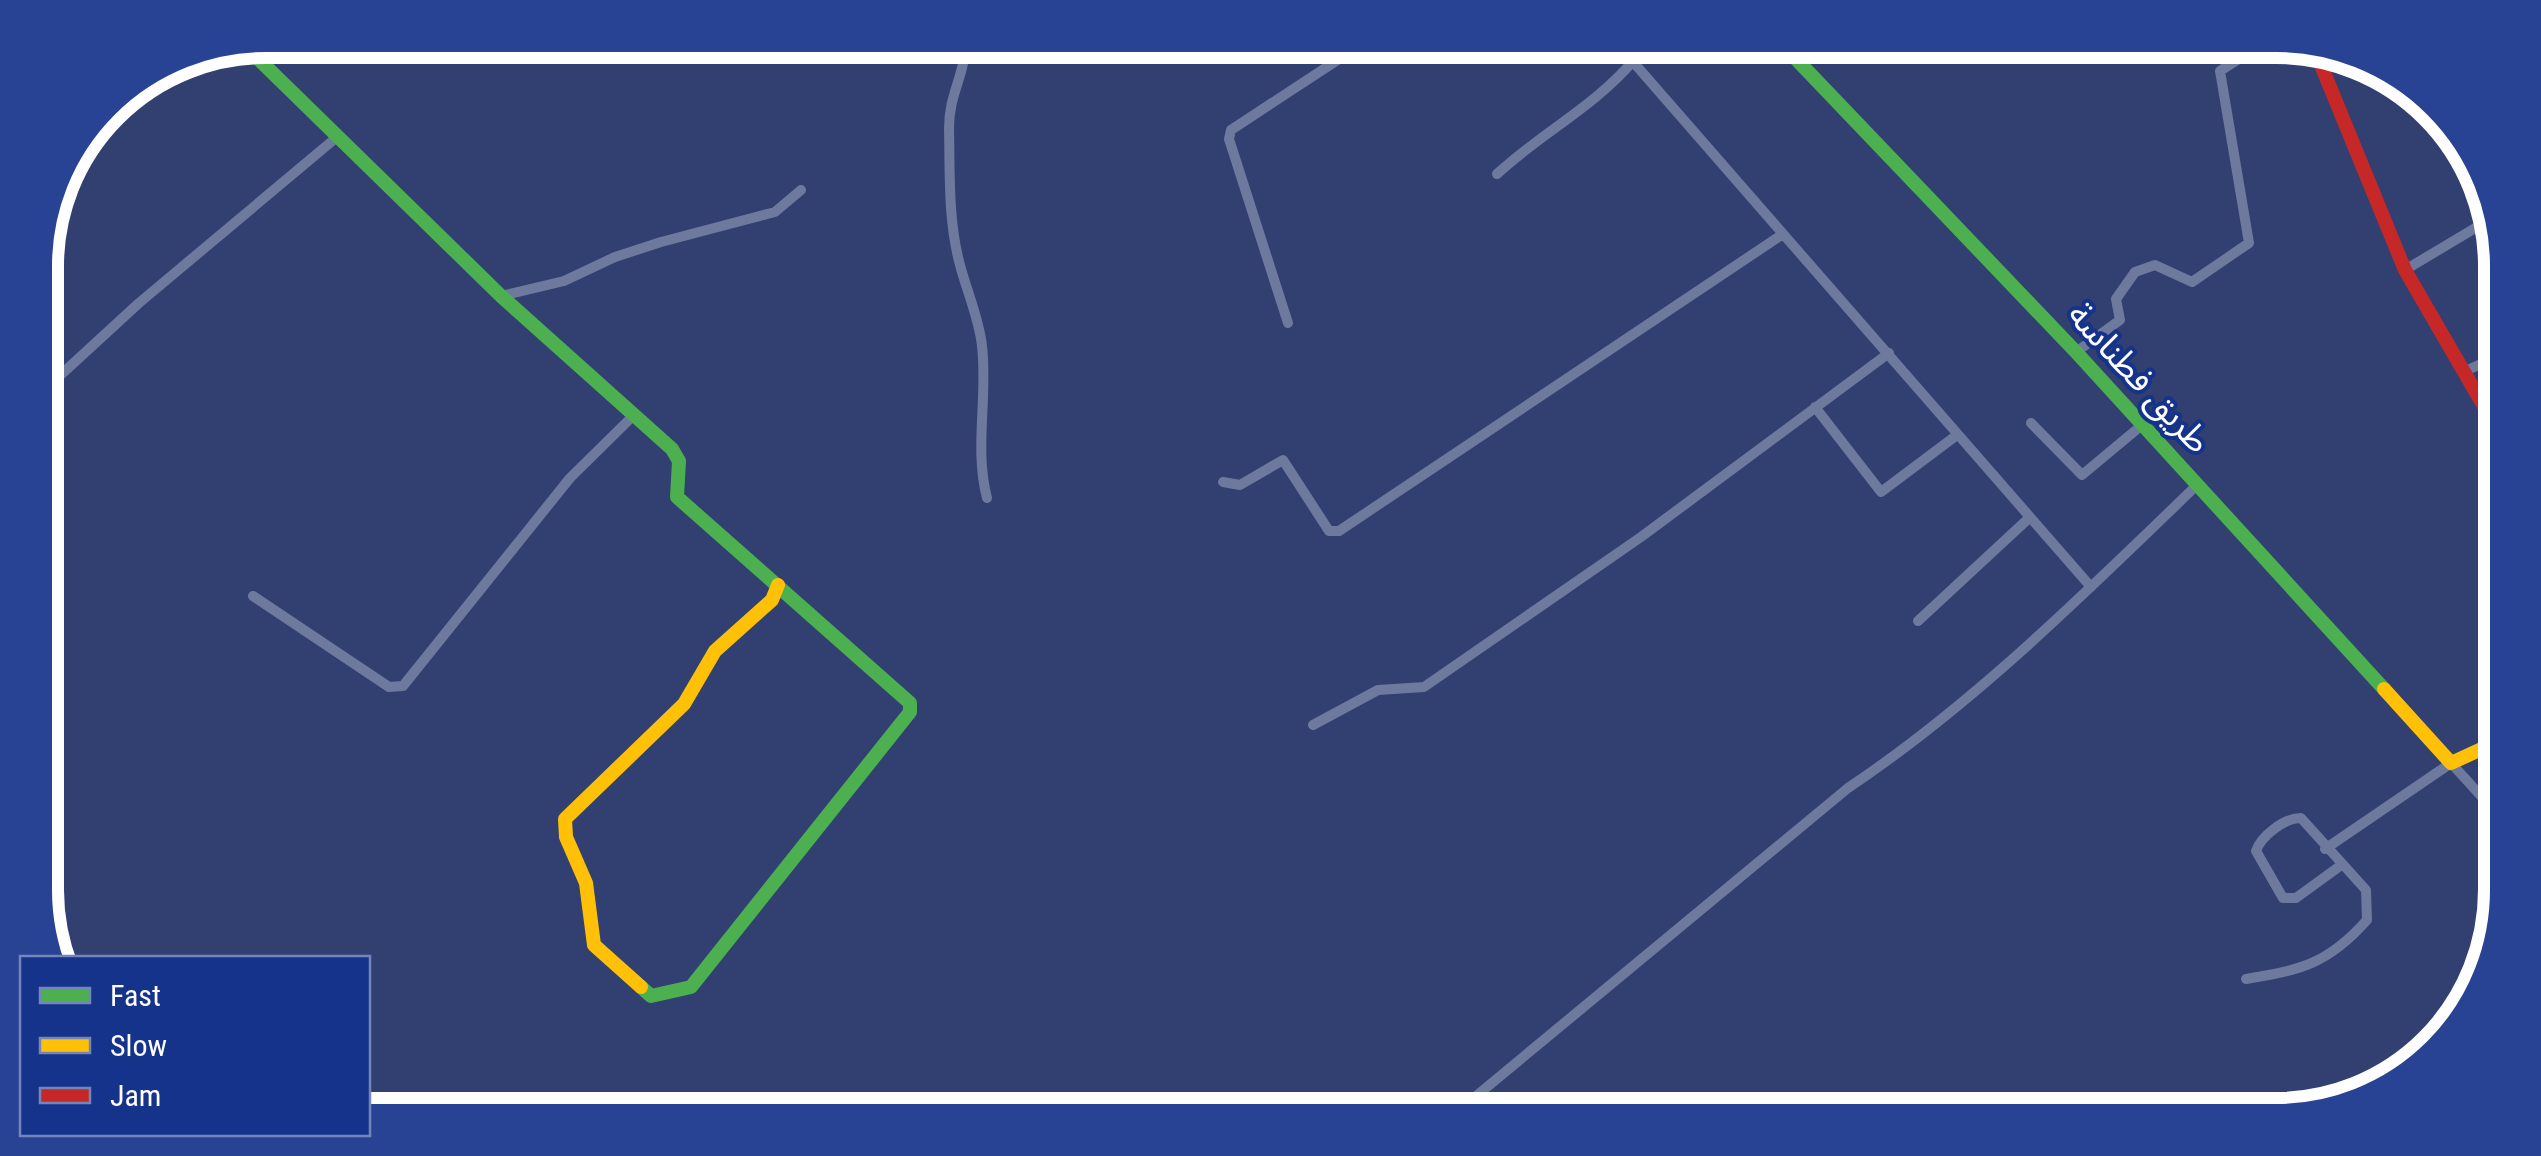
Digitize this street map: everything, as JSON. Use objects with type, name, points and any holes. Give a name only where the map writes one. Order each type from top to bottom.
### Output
[{"type":"street","points":[[257,58],[502,296],[676,454],[678,497],[899,690],[911,709],[691,987],[651,996],[594,945],[582,868],[562,831],[565,818],[684,704],[714,652],[772,600],[778,585]]},
{"type":"street","points":[[966,58],[950,96],[950,190],[959,264],[982,348],[985,421],[980,473],[987,498]]},
{"type":"street","points":[[1288,323],[1229,139],[1232,130],[1341,58]]},
{"type":"street","name":"طريق فطناسة","points":[[1795,58],[2076,352],[2451,763]]},
{"type":"street","points":[[2076,352],[2120,320],[2116,299],[2134,272],[2154,266],[2192,282],[2250,243],[2220,71],[2240,58]]},
{"type":"street","points":[[1496,174],[1584,110],[1634,60],[2028,519],[2091,587]]},
{"type":"street","points":[[2319,63],[2405,270],[2484,407]]},
{"type":"street","points":[[2320,66],[2325,64]]},
{"type":"street","points":[[58,377],[139,303],[337,137]]},
{"type":"street","points":[[502,296],[564,281],[615,257],[661,242],[776,212],[801,190]]},
{"type":"street","points":[[2405,270],[2479,226]]},
{"type":"street","points":[[1223,482],[1240,485],[1284,460],[1329,531],[1339,531],[1782,234]]},
{"type":"street","points":[[1313,725],[1378,690],[1424,687],[1641,537],[1888,354]]},
{"type":"street","points":[[2463,372],[2484,363]]},
{"type":"street","points":[[1815,406],[1881,492],[1957,435]]},
{"type":"street","points":[[253,596],[389,687],[403,686],[570,478],[634,415]]},
{"type":"street","points":[[2031,422],[2082,475],[2142,425]]},
{"type":"street","points":[[1474,1098],[1848,788],[1891,762],[2091,587],[2197,485]]},
{"type":"street","points":[[1918,621],[2028,519]]},
{"type":"street","points":[[2325,849],[2451,763],[2484,748]]},
{"type":"street","points":[[2451,763],[2484,799]]},
{"type":"street","points":[[2246,979],[2302,970],[2322,960],[2367,920],[2366,890],[2340,866],[2301,818],[2294,818],[2262,840],[2256,851],[2269,877],[2289,900],[2340,866]]},
{"type":"traffic: fast","points":[[258,58],[501,296],[672,449],[679,461],[677,497],[910,703],[910,712],[691,987],[651,996],[641,987]]},
{"type":"traffic: fast","points":[[1795,58],[2076,352],[2384,689]]},
{"type":"traffic: slow","points":[[641,987],[594,945],[586,883],[566,837],[565,819],[684,704],[715,651],[772,600],[778,585]]},
{"type":"traffic: slow","points":[[2384,689],[2451,763],[2484,748]]},
{"type":"traffic: jam","points":[[2320,63],[2405,270],[2484,406]]}]
